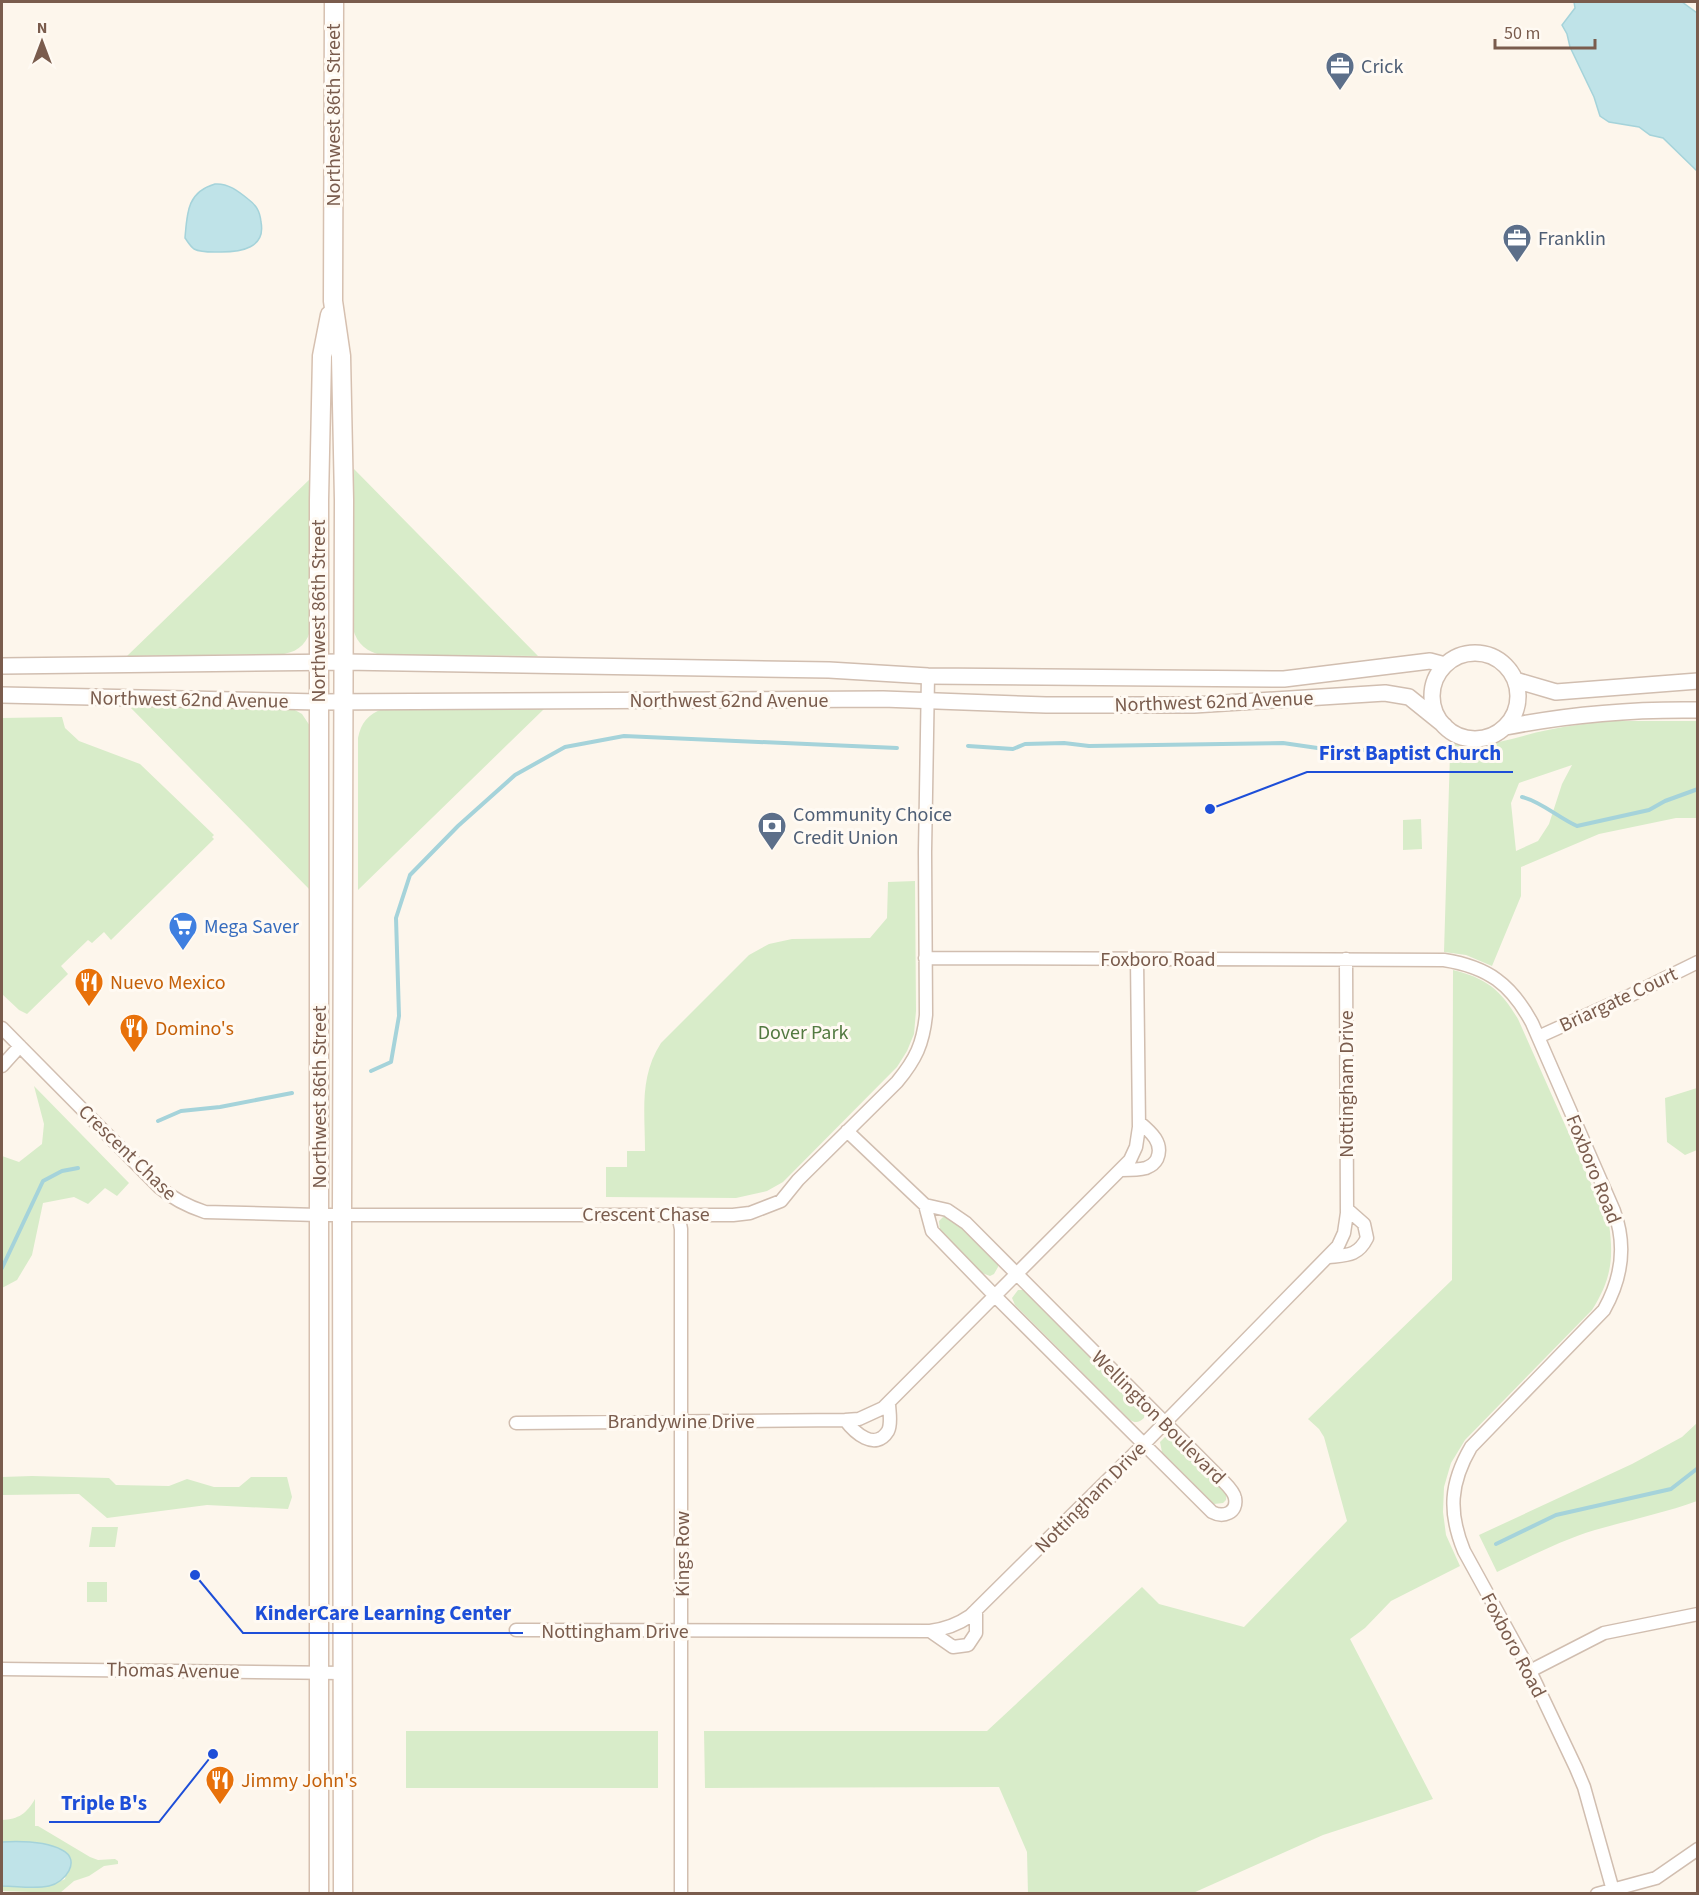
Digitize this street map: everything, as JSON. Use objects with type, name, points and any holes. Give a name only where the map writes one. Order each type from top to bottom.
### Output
[{"type":"main road","name":"Northwest 86th Street","points":[[334,2],[333,301],[341,356],[344,500],[343,1893]]},
{"type":"main road","name":"Northwest 86th Street","points":[[319,1893],[318,662],[322,356],[333,301]]},
{"type":"street","points":[[1506,727],[1515,713],[1519,696],[1515,680],[1506,666],[1492,656],[1476,653],[1459,656],[1445,665],[1436,679],[1432,696],[1435,712],[1445,726],[1459,736],[1475,739],[1492,736],[1506,727],[1568,715],[1616,710],[1698,710]]},
{"type":"street","name":"Northwest 62nd Avenue","points":[[2,666],[344,662],[817,670],[928,676],[1284,679],[1375,670],[1430,661],[1445,665]]},
{"type":"street","name":"Crescent Chase","points":[[2,1028],[159,1187],[172,1198],[205,1212],[318,1215],[733,1215],[750,1213],[774,1205],[781,1201],[897,1082],[918,1052],[924,1034],[928,676]]},
{"type":"street","points":[[1515,680],[1556,692],[1698,681]]},
{"type":"street","name":"Northwest 62nd Avenue","points":[[2,695],[318,702],[928,700],[1046,705],[1194,705],[1385,693],[1409,697],[1445,726]]},
{"type":"street","name":"Foxboro Road","points":[[926,958],[1444,960],[1464,963],[1481,970],[1510,990],[1522,1004],[1614,1211],[1622,1240],[1622,1261],[1613,1294],[1604,1310],[1471,1447],[1456,1479],[1453,1516],[1464,1551],[1530,1671],[1584,1787],[1613,1891]]},
{"type":"street","name":"Brandywine Drive","points":[[516,1423],[845,1420],[859,1419],[872,1414],[889,1402],[1130,1160],[1136,1147],[1139,1122],[1137,959]]},
{"type":"street","name":"Nottingham Drive","points":[[516,1630],[930,1631],[958,1624],[976,1610],[1166,1422],[1338,1246],[1344,1233],[1347,1209],[1346,959]]},
{"type":"street","name":"Briargate Court","points":[[1538,1037],[1698,962]]},
{"type":"street","points":[[2,1066],[20,1046]]},
{"type":"street","points":[[1122,1170],[1147,1168],[1155,1162],[1158,1155],[1160,1149],[1154,1136],[1139,1122]]},
{"type":"street","name":"Wellington Boulevard","points":[[847,1131],[925,1205],[955,1214],[966,1223],[1233,1492],[1235,1505],[1232,1512],[1219,1516],[1212,1512],[995,1296],[932,1231],[925,1205]]},
{"type":"street","points":[[1329,1257],[1356,1252],[1363,1247],[1367,1238],[1364,1224],[1347,1209]]},
{"type":"street","name":"Kings Row","points":[[678,1214],[681,1229],[682,1420],[681,1893]]},
{"type":"street","points":[[845,1420],[862,1438],[881,1437],[888,1431],[889,1402]]},
{"type":"street","points":[[930,1631],[953,1647],[968,1645],[976,1633],[976,1610]]},
{"type":"street","points":[[1530,1671],[1604,1633],[1698,1614]]},
{"type":"street","name":"Thomas Avenue","points":[[2,1669],[344,1673]]},
{"type":"street","points":[[1597,1893],[1613,1891],[1656,1878],[1698,1849]]},
{"type":"green space","points":[[354,469],[538,656],[382,655],[363,647],[353,629]]},
{"type":"green space","points":[[311,478],[311,627],[302,645],[295,651],[284,654],[127,656]]},
{"type":"green space","points":[[128,705],[293,709],[302,714],[310,726],[311,891]]},
{"type":"green space","points":[[383,709],[544,709],[358,890],[358,738],[366,720]]},
{"type":"green space","points":[[62,717],[65,728],[79,741],[140,764],[214,835],[212,837],[214,839],[111,940],[104,932],[92,943],[88,940],[61,966],[68,974],[27,1014],[19,1010],[2,994],[2,718]]},
{"type":"green space","points":[[1603,721],[1697,721],[1697,818],[1676,818],[1599,834],[1521,867],[1521,896],[1492,966],[1466,955],[1444,952],[1452,742],[1488,744]],"holes":[[[1572,765],[1562,784],[1549,824],[1538,841],[1516,851],[1511,803],[1519,783]]]},
{"type":"green space","points":[[1421,819],[1422,849],[1403,850],[1403,820]]},
{"type":"green space","name":"Dover Park","points":[[915,881],[916,1011],[914,1034],[897,1067],[783,1182],[767,1191],[736,1198],[606,1197],[606,1167],[627,1167],[627,1151],[645,1151],[646,1082],[654,1056],[661,1043],[749,955],[769,944],[792,939],[870,938],[887,918],[888,882]]},
{"type":"green space","points":[[1453,970],[1475,977],[1492,987],[1505,1000],[1518,1019],[1609,1224],[1611,1259],[1607,1279],[1592,1310],[1465,1440],[1451,1463],[1444,1487],[1443,1512],[1446,1535],[1460,1566],[1391,1601],[1365,1628],[1350,1639],[1433,1799],[1323,1835],[1193,1893],[1028,1894],[1027,1852],[999,1787],[705,1788],[704,1731],[987,1731],[1142,1587],[1159,1604],[1244,1627],[1347,1521],[1324,1437],[1308,1419],[1452,1280]]},
{"type":"green space","points":[[34,1086],[129,1183],[117,1196],[105,1188],[88,1204],[74,1197],[43,1203],[32,1255],[17,1280],[2,1288],[2,1156],[19,1162],[42,1144],[44,1124]]},
{"type":"green space","points":[[1697,1088],[1697,1150],[1685,1155],[1667,1142],[1665,1098]]},
{"type":"green space","points":[[944,1216],[954,1218],[998,1263],[994,1274],[990,1276],[982,1273],[940,1231],[939,1221]]},
{"type":"green space","points":[[1018,1290],[1025,1290],[1145,1410],[1144,1418],[1137,1422],[1130,1420],[1015,1305],[1012,1298]]},
{"type":"green space","points":[[1697,1423],[1697,1501],[1583,1534],[1497,1572],[1479,1535],[1632,1464],[1682,1437]]},
{"type":"green space","points":[[1165,1437],[1172,1437],[1227,1492],[1223,1503],[1214,1504],[1162,1452],[1160,1442]]},
{"type":"green space","points":[[2,1477],[109,1478],[116,1485],[169,1486],[187,1479],[214,1487],[239,1487],[251,1477],[287,1477],[292,1497],[288,1509],[207,1505],[107,1518],[79,1494],[2,1495]]},
{"type":"green space","points":[[92,1527],[118,1527],[115,1547],[89,1547]]},
{"type":"green space","points":[[87,1582],[107,1582],[107,1602],[87,1602]]},
{"type":"green space","points":[[406,1731],[658,1731],[658,1788],[406,1788]]},
{"type":"green space","points":[[35,1799],[35,1826],[90,1857],[98,1860],[115,1859],[118,1864],[104,1866],[89,1876],[74,1881],[60,1893],[2,1891],[2,1886],[50,1886],[65,1879],[68,1857],[58,1848],[49,1845],[2,1842],[2,1820],[22,1815]]},
{"type":"water","points":[[1574,2],[1682,2],[1697,13],[1697,171],[1663,138],[1650,135],[1639,127],[1609,122],[1600,116],[1562,25],[1575,8]]},
{"type":"water","points":[[215,184],[233,188],[251,201],[257,209],[262,231],[260,238],[250,247],[236,251],[204,252],[194,249],[185,238],[190,205],[199,192]]},
{"type":"water","points":[[2,1842],[32,1842],[62,1850],[71,1859],[69,1871],[61,1881],[49,1886],[2,1886]]},
{"type":"waterway","points":[[371,1071],[391,1062],[399,1016],[396,918],[410,875],[458,826],[515,775],[565,747],[624,736],[897,748]]},
{"type":"waterway","points":[[968,746],[1013,749],[1025,744],[1064,743],[1089,746],[1283,743],[1338,751],[1356,747],[1371,753],[1402,756]]},
{"type":"waterway","points":[[1522,797],[1536,802],[1577,826],[1649,810],[1665,801],[1698,789]]},
{"type":"waterway","points":[[158,1121],[181,1111],[220,1107],[292,1093]]},
{"type":"waterway","points":[[2,1268],[43,1181],[62,1171],[78,1168]]},
{"type":"waterway","points":[[1496,1544],[1556,1515],[1671,1489],[1698,1468]]},
{"type":"place","name":"Crick","points":[[1340,92]]},
{"type":"place","name":"Franklin","points":[[1517,264]]},
{"type":"place","name":"First Baptist Church","points":[[1210,809]]},
{"type":"place","name":"Community Choice Credit Union","points":[[772,852]]},
{"type":"place","name":"Mega Saver","points":[[183,952]]},
{"type":"place","name":"Nuevo Mexico","points":[[89,1008]]},
{"type":"place","name":"Domino's","points":[[134,1054]]},
{"type":"place","name":"KinderCare Learning Center","points":[[195,1575]]},
{"type":"place","name":"Triple B's","points":[[213,1754]]},
{"type":"place","name":"Jimmy John's","points":[[220,1806]]}]
